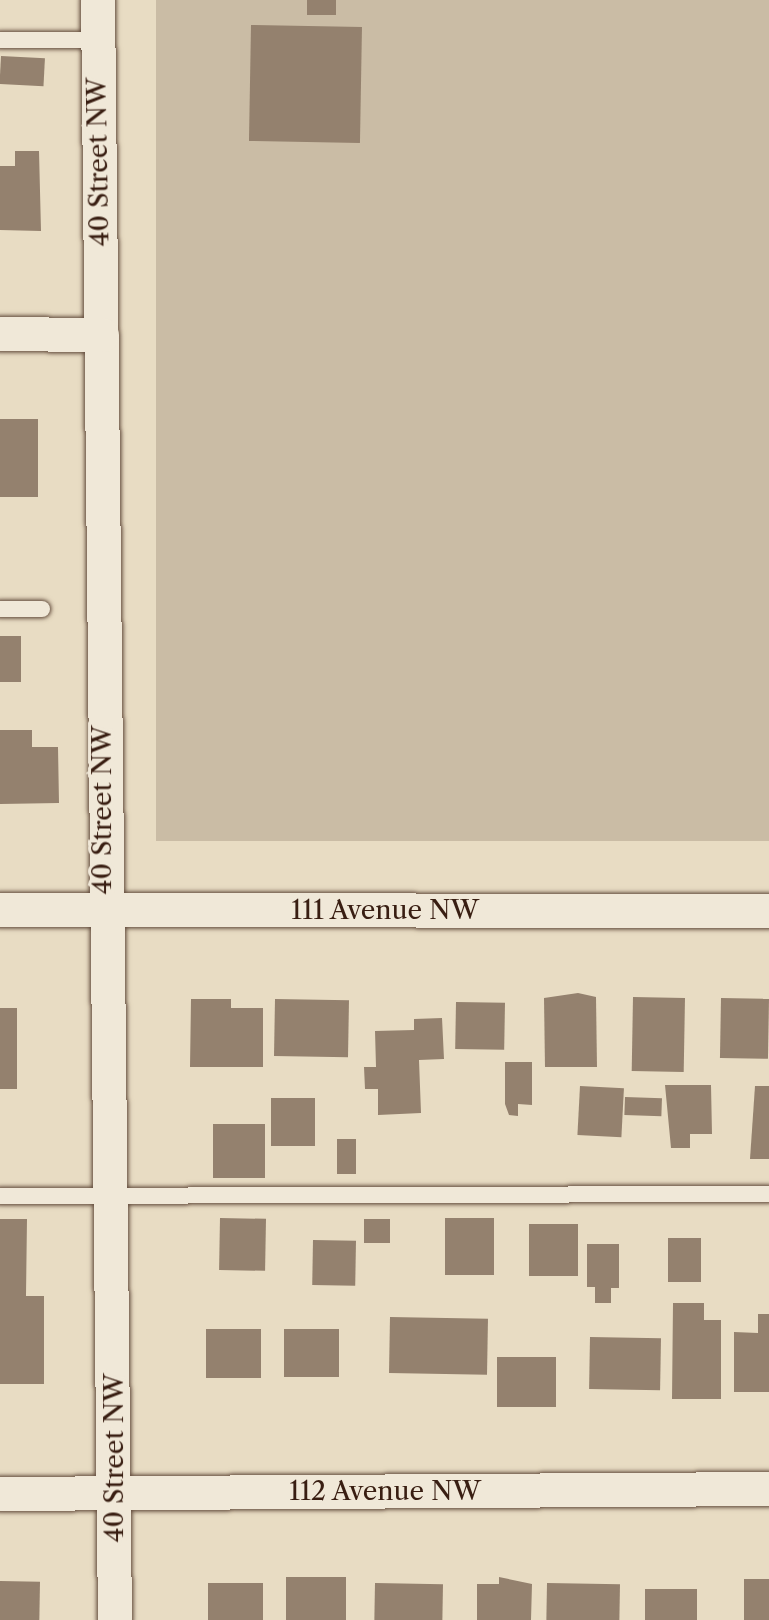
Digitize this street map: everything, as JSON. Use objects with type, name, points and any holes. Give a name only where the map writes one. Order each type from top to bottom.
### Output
[{"type":"street","name":"40 Street NW","points":[[98,0],[103,910],[115,1196],[115,1620]]},
{"type":"street","points":[[0,334],[102,335]]},
{"type":"street","name":"111 Avenue NW","points":[[0,910],[769,911]]},
{"type":"street","name":"112 Avenue NW","points":[[0,1494],[769,1489]]},
{"type":"lane","points":[[0,40],[98,40]]},
{"type":"lane","points":[[0,609],[42,609]]},
{"type":"lane","points":[[0,1196],[769,1194]]},
{"type":"shaded area","points":[[156,0],[769,0],[769,841],[156,841]]},
{"type":"building","points":[[307,0],[336,0],[336,15],[307,15]]},
{"type":"building","points":[[251,25],[362,27],[360,143],[249,141]]},
{"type":"building","points":[[1,56],[45,58],[43,86],[0,84]]},
{"type":"building","points":[[15,151],[39,151],[41,231],[0,230],[0,166],[15,166]]},
{"type":"building","points":[[0,419],[38,419],[38,497],[0,497]]},
{"type":"building","points":[[0,636],[21,636],[21,682],[0,682]]},
{"type":"building","points":[[0,730],[32,730],[32,747],[58,747],[59,803],[0,804]]},
{"type":"building","points":[[578,993],[596,997],[597,1067],[545,1067],[544,998]]},
{"type":"building","points":[[633,997],[685,998],[684,1072],[632,1071]]},
{"type":"building","points":[[721,998],[769,999],[768,1059],[720,1058]]},
{"type":"building","points":[[191,999],[231,999],[231,1008],[263,1008],[263,1067],[190,1067]]},
{"type":"building","points":[[275,999],[349,1000],[348,1057],[274,1056]]},
{"type":"building","points":[[456,1002],[505,1003],[504,1050],[455,1049]]},
{"type":"building","points":[[0,1008],[17,1008],[17,1089],[0,1089]]},
{"type":"building","points":[[442,1018],[444,1059],[419,1060],[421,1113],[378,1115],[378,1089],[365,1089],[364,1067],[376,1067],[375,1031],[414,1030],[414,1019]]},
{"type":"building","points":[[505,1062],[532,1062],[532,1105],[518,1104],[518,1116],[509,1115],[505,1104]]},
{"type":"building","points":[[665,1085],[711,1085],[712,1134],[690,1134],[690,1148],[671,1148]]},
{"type":"building","points":[[580,1086],[624,1088],[621,1137],[577,1135]]},
{"type":"building","points":[[755,1086],[769,1086],[769,1159],[750,1159]]},
{"type":"building","points":[[625,1097],[662,1098],[661,1116],[624,1115]]},
{"type":"building","points":[[271,1098],[315,1098],[315,1146],[271,1146]]},
{"type":"building","points":[[213,1124],[265,1124],[265,1178],[213,1178]]},
{"type":"building","points":[[337,1139],[356,1139],[356,1174],[337,1174]]},
{"type":"building","points":[[220,1218],[266,1219],[265,1271],[219,1270]]},
{"type":"building","points":[[445,1218],[494,1218],[494,1275],[445,1275]]},
{"type":"building","points":[[0,1219],[27,1219],[26,1296],[44,1296],[44,1384],[0,1384]]},
{"type":"building","points":[[364,1219],[390,1219],[390,1243],[364,1243]]},
{"type":"building","points":[[529,1224],[578,1224],[578,1276],[529,1276]]},
{"type":"building","points":[[668,1238],[701,1238],[701,1282],[668,1282]]},
{"type":"building","points":[[313,1240],[356,1241],[355,1286],[312,1285]]},
{"type":"building","points":[[587,1244],[619,1244],[619,1288],[611,1288],[611,1303],[595,1303],[595,1287],[587,1287]]},
{"type":"building","points":[[673,1303],[704,1303],[704,1320],[721,1320],[721,1399],[672,1399]]},
{"type":"building","points":[[758,1314],[769,1314],[769,1392],[734,1392],[734,1332],[758,1333]]},
{"type":"building","points":[[390,1317],[488,1319],[487,1375],[389,1373]]},
{"type":"building","points":[[206,1329],[261,1329],[261,1378],[206,1378]]},
{"type":"building","points":[[284,1329],[339,1329],[339,1377],[284,1377]]},
{"type":"building","points":[[590,1337],[661,1338],[660,1390],[589,1389]]},
{"type":"building","points":[[497,1357],[556,1357],[556,1407],[497,1407]]},
{"type":"building","points":[[286,1577],[346,1577],[346,1620],[286,1620]]},
{"type":"building","points":[[499,1577],[532,1584],[531,1620],[477,1620],[477,1584],[499,1584]]},
{"type":"building","points":[[744,1579],[769,1579],[769,1620],[744,1620]]},
{"type":"building","points":[[0,1581],[40,1582],[39,1620],[0,1620]]},
{"type":"building","points":[[208,1583],[263,1583],[263,1620],[208,1620]]},
{"type":"building","points":[[375,1583],[443,1584],[442,1620],[374,1620]]},
{"type":"building","points":[[547,1583],[620,1584],[619,1620],[546,1620]]},
{"type":"building","points":[[645,1589],[697,1589],[697,1620],[645,1620]]}]
